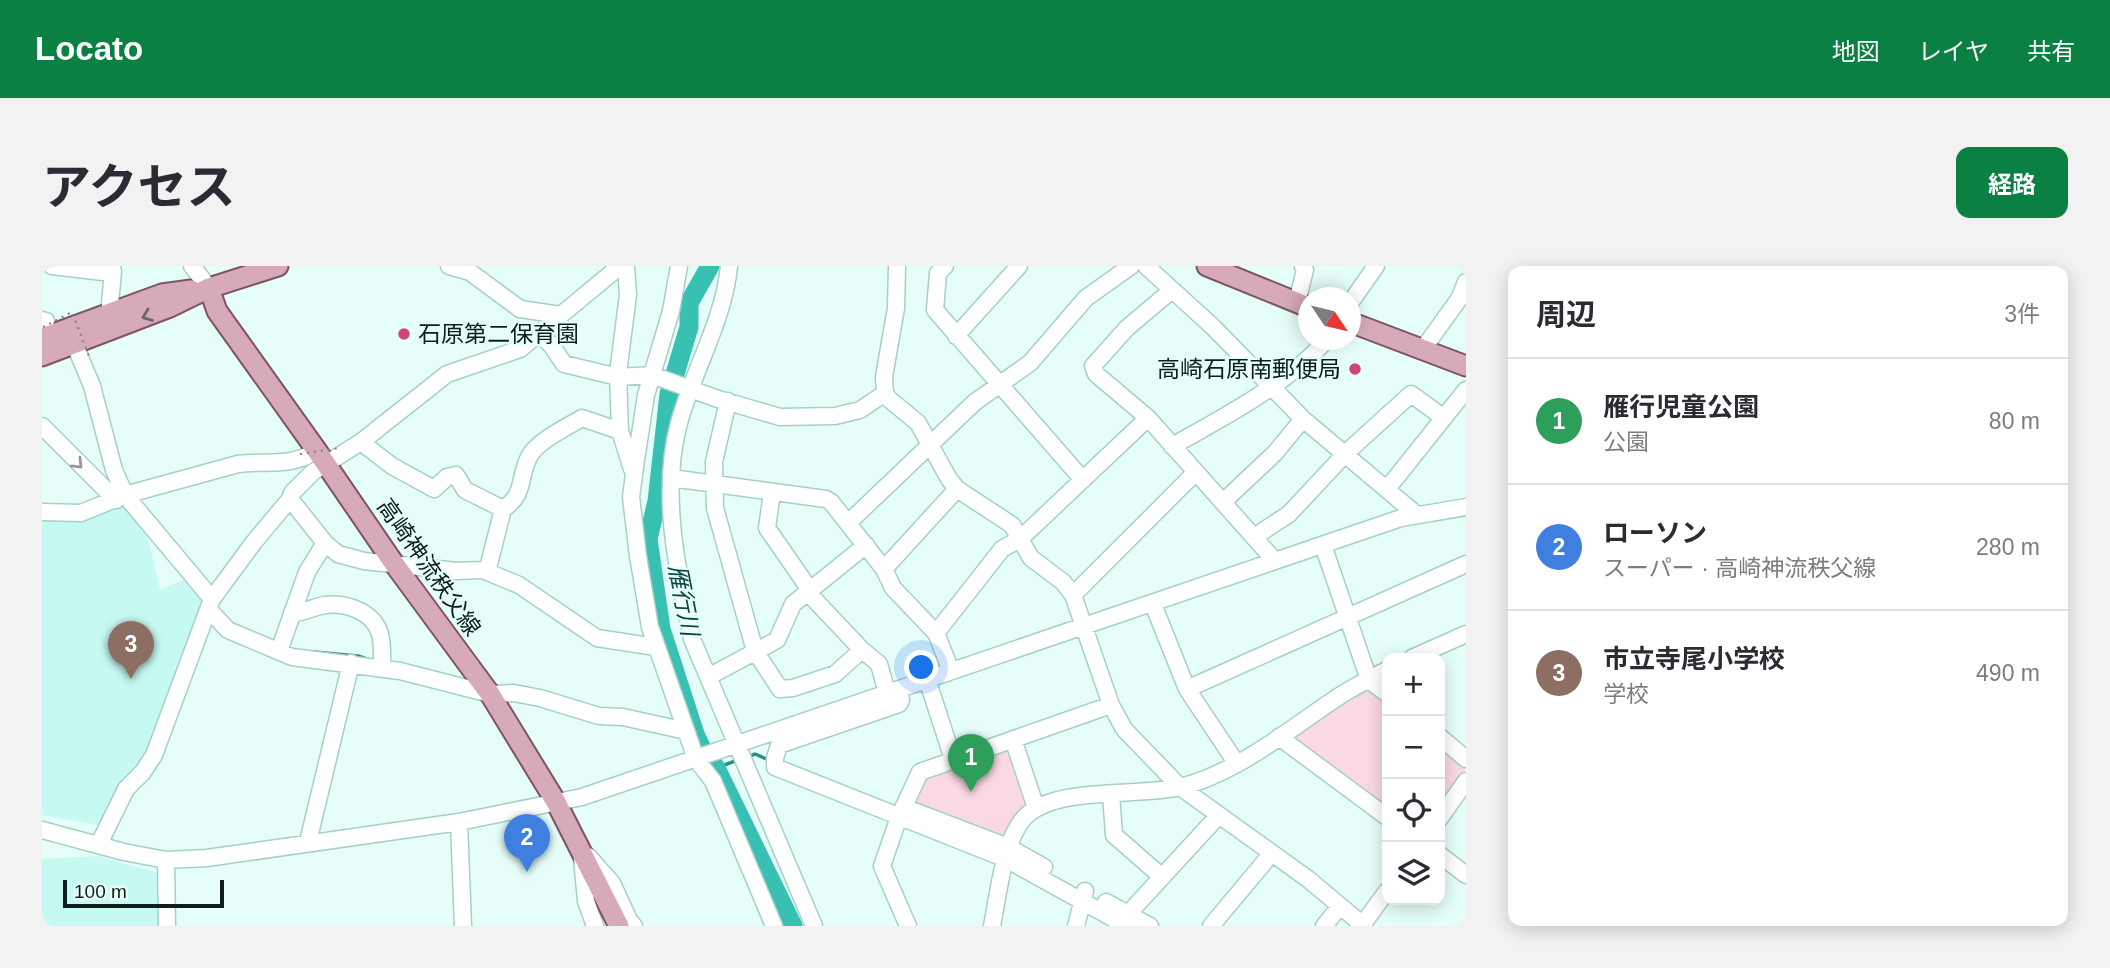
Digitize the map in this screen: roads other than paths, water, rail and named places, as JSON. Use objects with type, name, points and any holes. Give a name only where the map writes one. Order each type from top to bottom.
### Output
[{"type":"main road","points":[[42,356],[170,307],[209,288],[278,266]]},
{"type":"main road","points":[[1207,266],[1298,302]]},
{"type":"main road","points":[[43,327],[112,312],[162,294],[209,288]]},
{"type":"main road","name":"高崎神流秩父線","points":[[209,288],[217,311],[315,456],[489,694],[556,802],[619,926]]},
{"type":"main road","points":[[1361,326],[1466,366]]},
{"type":"main road","name":"高崎神流秩父線","points":[[596,883],[607,926]]},
{"type":"street","points":[[52,266],[103,272],[110,266],[113,271],[110,304],[112,312]]},
{"type":"street","points":[[449,266],[470,272],[520,309],[561,315]]},
{"type":"street","points":[[42,512],[81,513],[120,497],[238,464],[280,463],[303,459],[360,442],[447,374],[520,349],[620,266]]},
{"type":"street","points":[[626,266],[628,295],[618,377],[620,431],[634,475]]},
{"type":"street","points":[[679,266],[671,311],[652,374],[634,475],[631,497],[638,556],[650,627],[696,759],[713,781],[774,926]]},
{"type":"street","points":[[729,266],[728,281],[678,425],[671,478],[673,531],[692,639],[814,926]]},
{"type":"street","points":[[944,266],[938,274],[935,310],[1083,480]]},
{"type":"street","points":[[956,337],[1019,266]]},
{"type":"street","points":[[848,523],[975,402],[1030,363],[1086,298],[1131,266]]},
{"type":"street","points":[[1146,266],[1213,327],[1303,419],[1417,515]]},
{"type":"street","points":[[1303,266],[1304,287]]},
{"type":"street","points":[[1361,287],[1376,266]]},
{"type":"street","points":[[193,267],[209,288]]},
{"type":"street","points":[[892,267],[896,308],[884,377],[885,393],[918,423],[957,489],[1012,525],[1031,558],[1063,582],[1073,595],[1111,705],[1124,729],[1180,787],[1272,853],[1364,925],[1382,898]]},
{"type":"street","points":[[1423,349],[1459,299],[1466,282]]},
{"type":"street","points":[[1172,290],[1127,328],[1093,366],[1096,374],[1148,418],[1275,561]]},
{"type":"street","points":[[539,333],[552,346],[564,365],[580,366],[618,377],[652,374],[780,417],[835,416],[860,410],[885,393]]},
{"type":"street","points":[[74,343],[92,386],[120,497]]},
{"type":"street","points":[[1172,446],[1221,419],[1299,366],[1316,350]]},
{"type":"street","points":[[1387,489],[1466,390]]},
{"type":"street","points":[[1254,537],[1289,514],[1346,453],[1411,394],[1444,418]]},
{"type":"street","points":[[728,401],[714,462],[715,508],[755,651],[780,688],[793,688],[835,674],[862,650]]},
{"type":"street","points":[[487,572],[503,509],[515,501],[529,456],[548,439],[582,418],[620,431]]},
{"type":"street","points":[[936,633],[1002,549],[1020,539],[1148,418]]},
{"type":"street","points":[[1223,502],[1275,453],[1303,419]]},
{"type":"street","points":[[42,426],[120,497],[211,605],[228,630],[306,659],[382,668],[489,694],[540,698],[598,716],[624,717],[686,731]]},
{"type":"street","points":[[360,442],[393,466],[434,489],[447,477],[456,475],[465,490],[503,509]]},
{"type":"street","points":[[99,844],[126,789],[155,755],[211,605],[254,542],[292,493],[313,472],[315,456]]},
{"type":"street","points":[[1073,595],[1196,472]]},
{"type":"street","points":[[671,478],[826,499],[831,502],[884,569],[894,588],[936,633],[951,671]]},
{"type":"street","points":[[884,569],[957,489]]},
{"type":"street","points":[[772,492],[767,528],[810,590],[812,597],[862,650],[879,664],[893,691],[901,700],[899,704],[779,745],[775,758],[1007,853],[1126,922],[1150,926]]},
{"type":"street","points":[[290,499],[325,543],[338,554],[395,565],[487,572],[519,585],[597,638],[656,647]]},
{"type":"street","points":[[42,830],[166,860],[207,858],[459,822],[582,797],[1401,518],[1466,507]]},
{"type":"street","points":[[279,651],[307,572],[325,543]]},
{"type":"street","points":[[708,677],[777,640],[793,604],[866,545]]},
{"type":"street","points":[[1323,545],[1369,680],[1382,690]]},
{"type":"street","points":[[1187,689],[1466,564]]},
{"type":"street","points":[[1153,604],[1187,689],[1237,764]]},
{"type":"street","points":[[292,613],[324,605],[342,605],[356,609],[369,617],[379,631],[382,668]]},
{"type":"street","points":[[1424,653],[1465,636]]},
{"type":"street","points":[[308,842],[351,663]]},
{"type":"street","points":[[992,926],[1014,831],[1025,816],[1036,808],[1057,799],[1180,787],[1237,764],[1344,693],[1382,673]]},
{"type":"street","points":[[927,679],[953,760]]},
{"type":"street","points":[[908,926],[882,866],[920,772],[1111,705]]},
{"type":"street","points":[[1279,737],[1382,813]]},
{"type":"street","points":[[1013,739],[1036,808]]},
{"type":"street","points":[[1445,741],[1466,759]]},
{"type":"street","points":[[1445,811],[1466,780]]},
{"type":"street","points":[[1111,794],[1114,835],[1162,877]]},
{"type":"street","points":[[1126,922],[1162,877],[1219,815]]},
{"type":"street","points":[[459,822],[463,926]]},
{"type":"street","points":[[582,849],[586,901],[595,926]]},
{"type":"street","points":[[582,849],[612,883],[634,926]]},
{"type":"street","points":[[1210,926],[1272,853]]},
{"type":"street","points":[[1445,859],[1466,875]]},
{"type":"street","points":[[166,860],[167,926]]},
{"type":"street","points":[[1076,926],[1084,896]]},
{"type":"street","points":[[1324,926],[1340,906]]},
{"type":"waterway","name":"雁行川","points":[[710,266],[689,303],[689,327],[669,394],[657,501],[648,539],[661,629],[695,734],[716,768],[793,926]]},
{"type":"waterway","points":[[314,652],[367,659]]},
{"type":"waterway","points":[[746,758],[755,754],[771,761]]},
{"type":"waterway","points":[[716,768],[738,760]]},
{"type":"place","name":"石原第二保育園","points":[[404,334]]},
{"type":"place","name":"高崎石原南郵便局","points":[[1355,369]]},
{"type":"place","name":"市立寺尾小学校","points":[[131,679]]},
{"type":"place","name":"雁行児童公園","points":[[971,792]]},
{"type":"place","name":"ローソン","points":[[527,872]]}]
